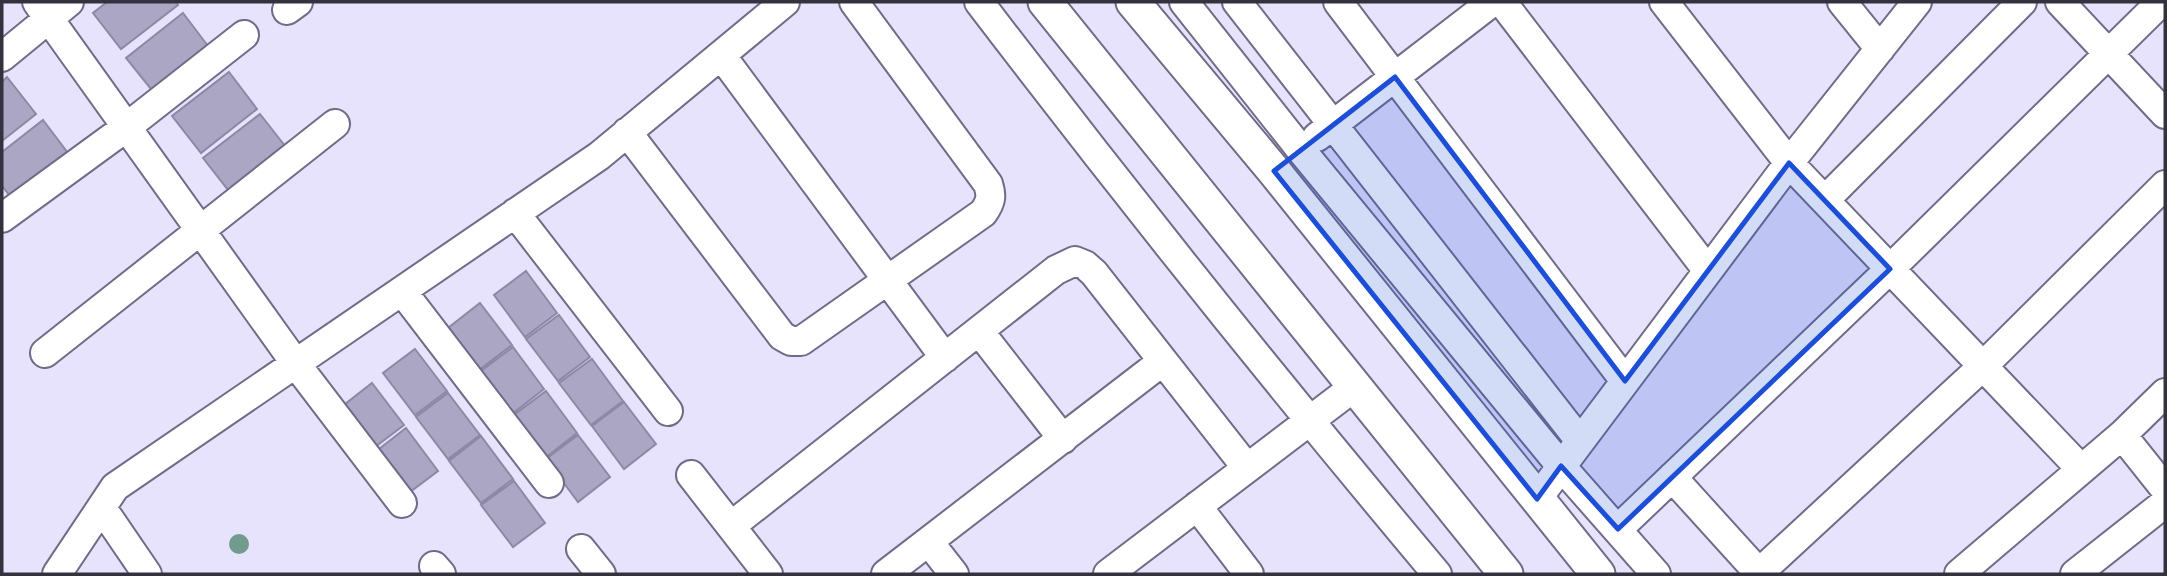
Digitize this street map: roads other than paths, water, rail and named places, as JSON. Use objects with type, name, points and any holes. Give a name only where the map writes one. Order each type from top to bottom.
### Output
[{"type":"street","points":[[57,574],[115,487],[599,156],[785,2]]},
{"type":"street","points":[[628,132],[782,335],[791,341],[801,341],[984,213],[990,204],[988,184],[854,2]]},
{"type":"street","points":[[979,2],[1087,144],[1437,574]]},
{"type":"street","points":[[1045,2],[1506,574]]},
{"type":"street","points":[[1133,2],[1274,171],[1598,574]]},
{"type":"street","points":[[1184,2],[1301,150],[1561,466],[1656,574]]},
{"type":"street","points":[[1237,2],[1580,441]]},
{"type":"street","points":[[1338,2],[1625,380]]},
{"type":"street","points":[[1274,171],[1492,2]]},
{"type":"street","points":[[1502,2],[1708,271]]},
{"type":"street","points":[[1664,2],[1789,163],[2081,470]]},
{"type":"street","points":[[1842,2],[1880,49]]},
{"type":"street","points":[[1537,499],[1789,163],[1917,2]]},
{"type":"street","points":[[1825,200],[2022,2]]},
{"type":"street","points":[[2060,2],[2165,114]]},
{"type":"street","points":[[1618,529],[1890,269],[2161,2]]},
{"type":"street","points":[[2,57],[51,7],[128,126],[201,230],[296,364],[402,503]]},
{"type":"street","points":[[2,218],[128,126],[244,35]]},
{"type":"street","points":[[720,55],[944,358]]},
{"type":"street","points":[[44,353],[335,124]]},
{"type":"street","points":[[1672,477],[1759,573],[1983,366],[2165,185]]},
{"type":"street","points":[[515,213],[668,411]]},
{"type":"street","points":[[731,526],[1056,270],[1075,261],[1085,264],[1094,273],[1247,468]]},
{"type":"street","points":[[402,291],[550,483]]},
{"type":"street","points":[[979,331],[1063,439]]},
{"type":"street","points":[[886,574],[1163,361]]},
{"type":"street","points":[[1108,574],[1354,387]]},
{"type":"street","points":[[1959,574],[2122,435],[2165,393]]},
{"type":"street","points":[[2122,435],[2165,489]]},
{"type":"street","points":[[691,474],[768,574]]},
{"type":"street","points":[[2075,574],[2165,503]]},
{"type":"street","points":[[1197,506],[1249,574]]},
{"type":"street","points":[[102,508],[147,574]]},
{"type":"street","points":[[929,542],[954,574]]},
{"type":"street","points":[[581,549],[601,574]]}]
